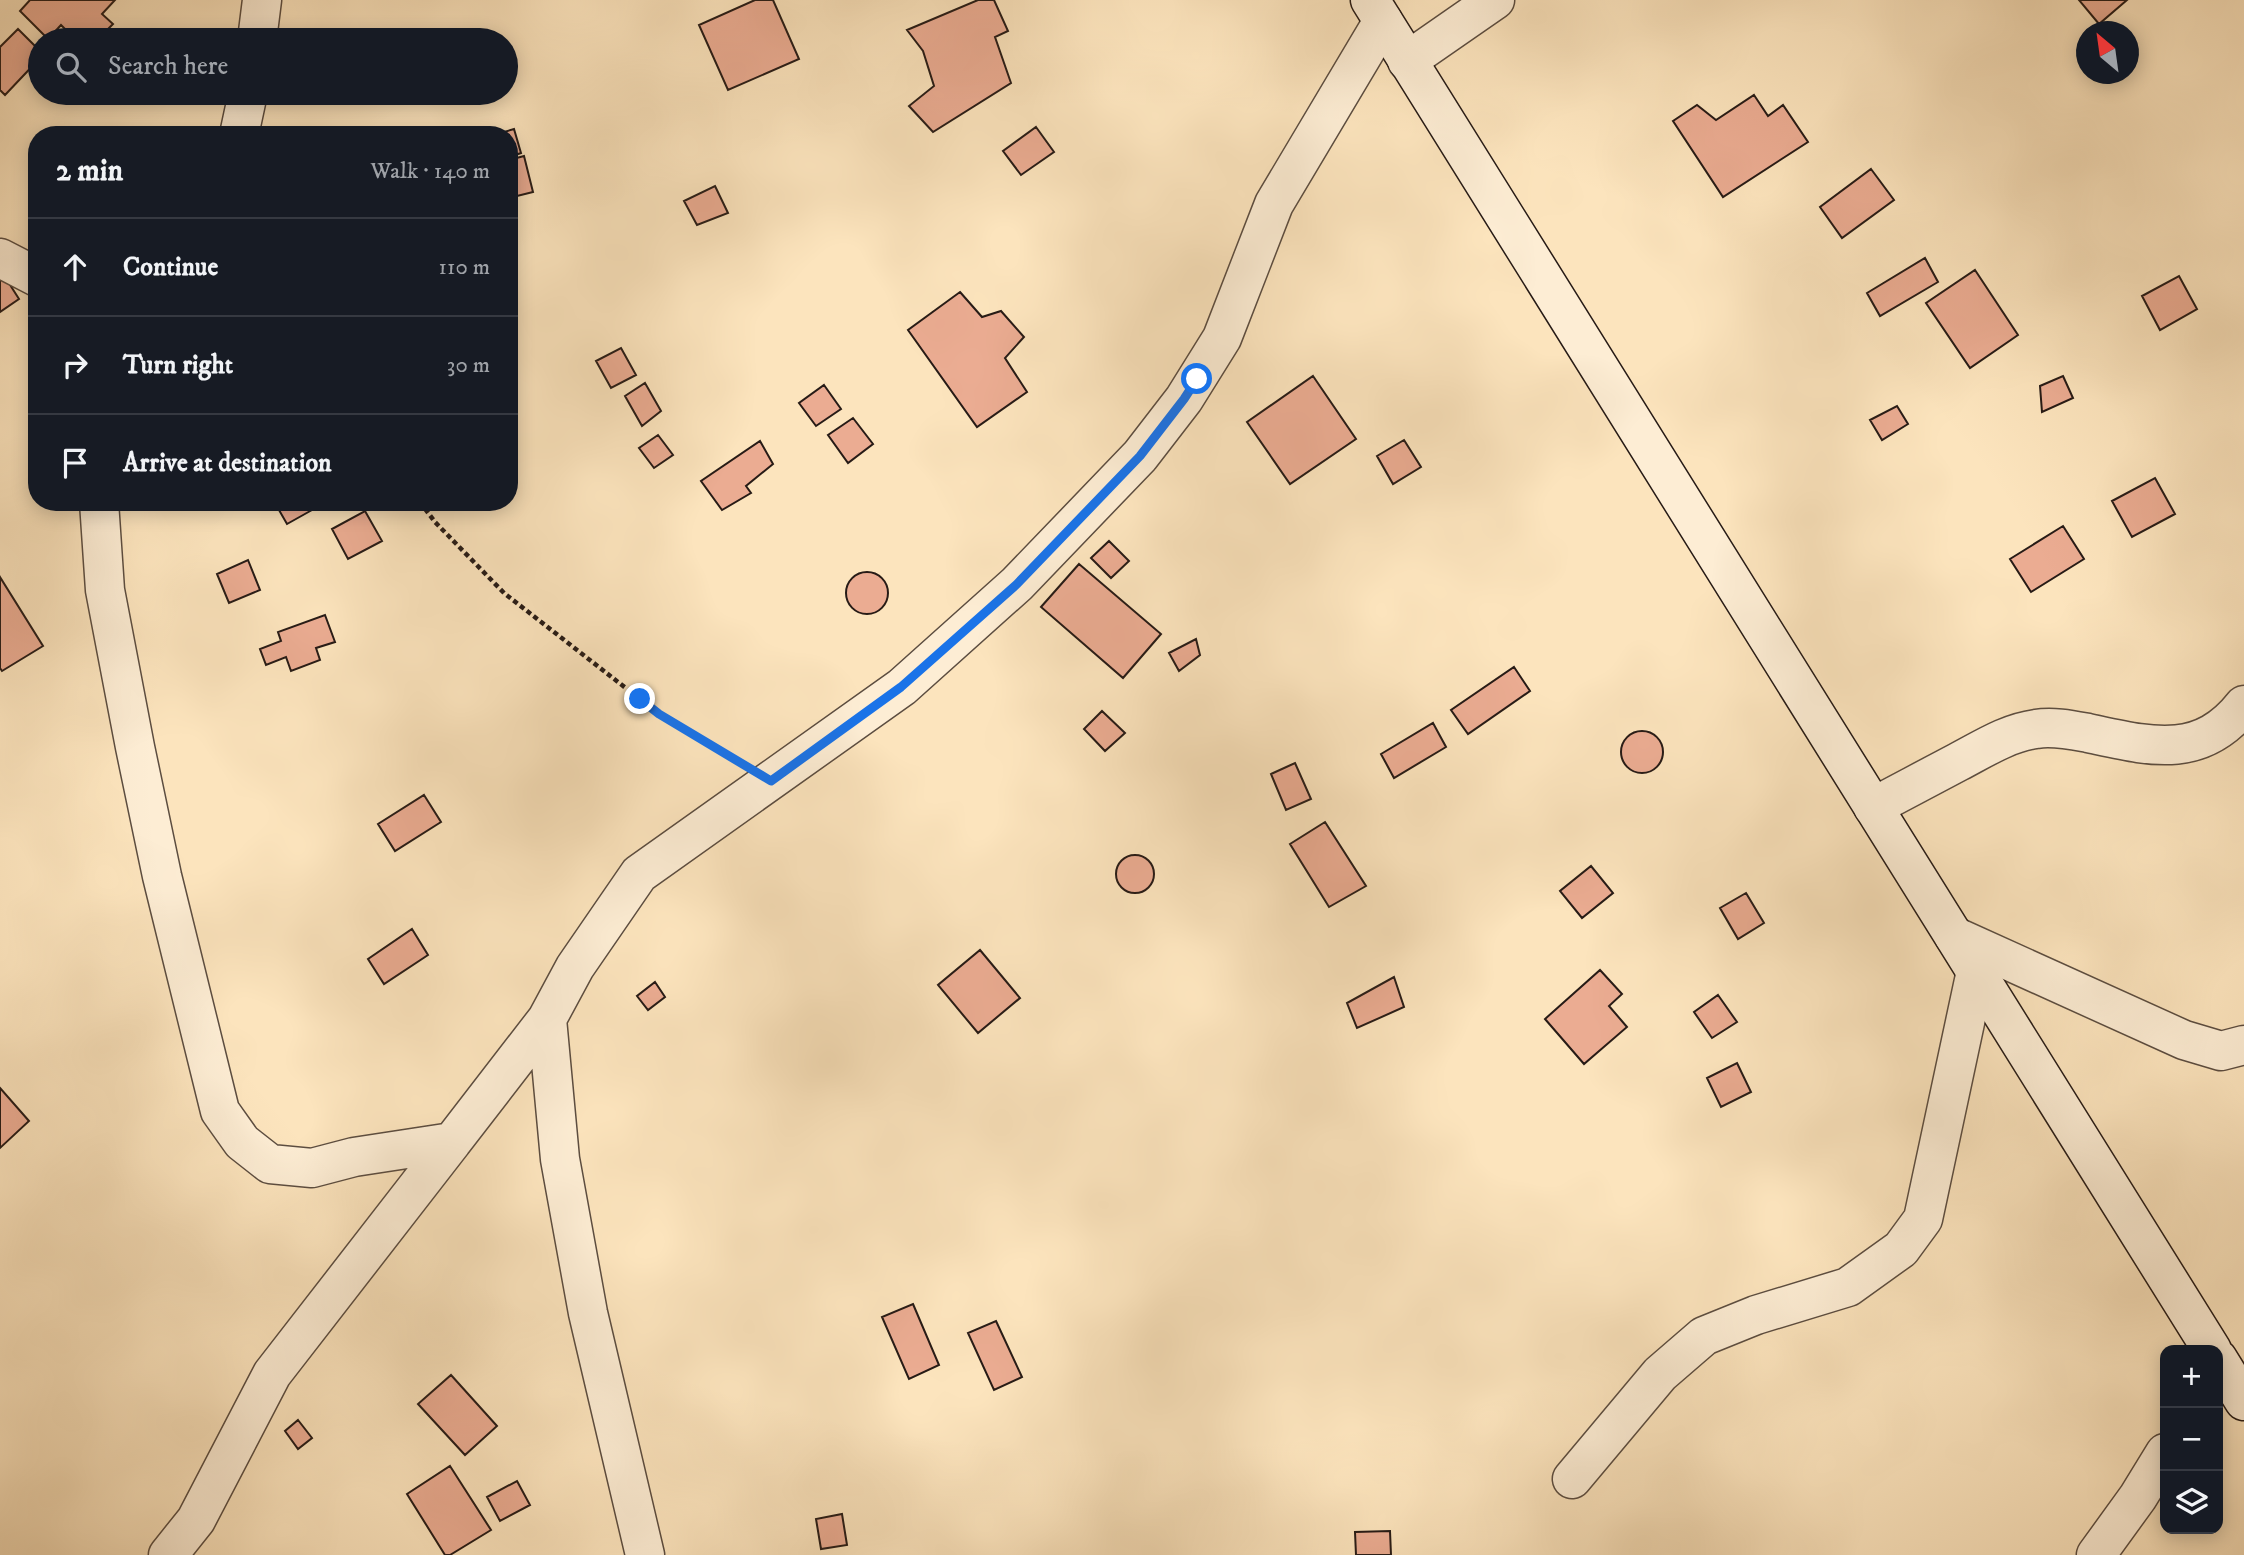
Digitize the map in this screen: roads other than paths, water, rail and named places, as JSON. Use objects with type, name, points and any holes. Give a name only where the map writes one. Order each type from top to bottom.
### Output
[{"type":"street","points":[[258,28],[262,0]]},
{"type":"street","points":[[1407,61],[1495,0]]},
{"type":"street","points":[[1376,11],[2208,1345]]},
{"type":"street","points":[[168,1555],[196,1520],[272,1374],[547,1019],[575,967],[639,874],[911,678],[1017,584],[1140,456],[1184,399],[1222,338],[1274,204],[1376,11]]},
{"type":"street","points":[[241,126],[245,105]]},
{"type":"street","points":[[0,258],[28,273]]},
{"type":"street","points":[[100,511],[105,590],[135,747],[162,876],[220,1111],[242,1142],[270,1164],[312,1168],[354,1157],[452,1142]]},
{"type":"street","points":[[1873,807],[2009,735],[2038,728],[2070,729],[2141,744],[2181,746],[2211,735],[2233,720],[2244,705]]},
{"type":"street","points":[[1954,936],[2184,1040],[2221,1051],[2244,1045]]},
{"type":"street","points":[[1572,1479],[1660,1374],[1704,1336],[1756,1315],[1848,1287],[1900,1249],[1923,1219],[1976,971]]},
{"type":"street","points":[[547,1019],[560,1159],[588,1313],[645,1555]]},
{"type":"street","points":[[2223,1369],[2244,1401]]},
{"type":"street","points":[[2096,1555],[2160,1461]]}]
